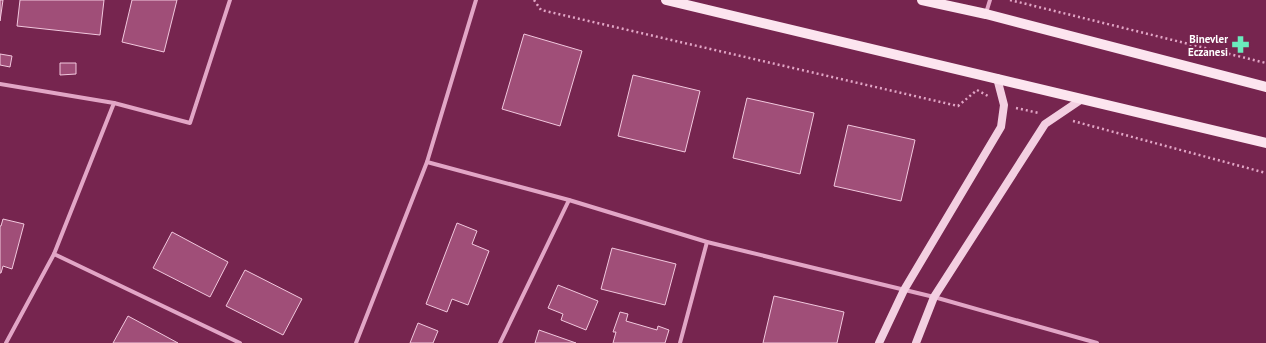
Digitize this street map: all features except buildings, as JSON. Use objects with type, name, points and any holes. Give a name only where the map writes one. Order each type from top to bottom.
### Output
[{"type":"main road","points":[[666,0],[1266,143]]},
{"type":"main road","points":[[922,0],[986,14],[1266,87]]},
{"type":"street","points":[[0,84],[114,103],[190,123],[230,0]]},
{"type":"street","points":[[356,343],[427,162],[476,0]]},
{"type":"street","points":[[986,14],[990,0]]},
{"type":"street","points":[[879,343],[904,290],[1001,127],[1004,105],[997,78]]},
{"type":"street","points":[[916,343],[934,297],[1045,124],[1082,99]]},
{"type":"street","points":[[6,343],[54,254],[114,103]]},
{"type":"street","points":[[427,162],[569,200],[707,242],[934,297],[1097,343]]},
{"type":"street","points":[[500,343],[569,200]]},
{"type":"street","points":[[680,343],[707,242]]},
{"type":"street","points":[[54,254],[240,343]]},
{"type":"path","points":[[534,0],[541,10],[958,106],[977,90],[1004,105],[1056,116],[1266,173]]},
{"type":"path","points":[[1010,0],[1266,63]]},
{"type":"place","name":"Binevler Eczanesi","points":[[1241,45]]}]
